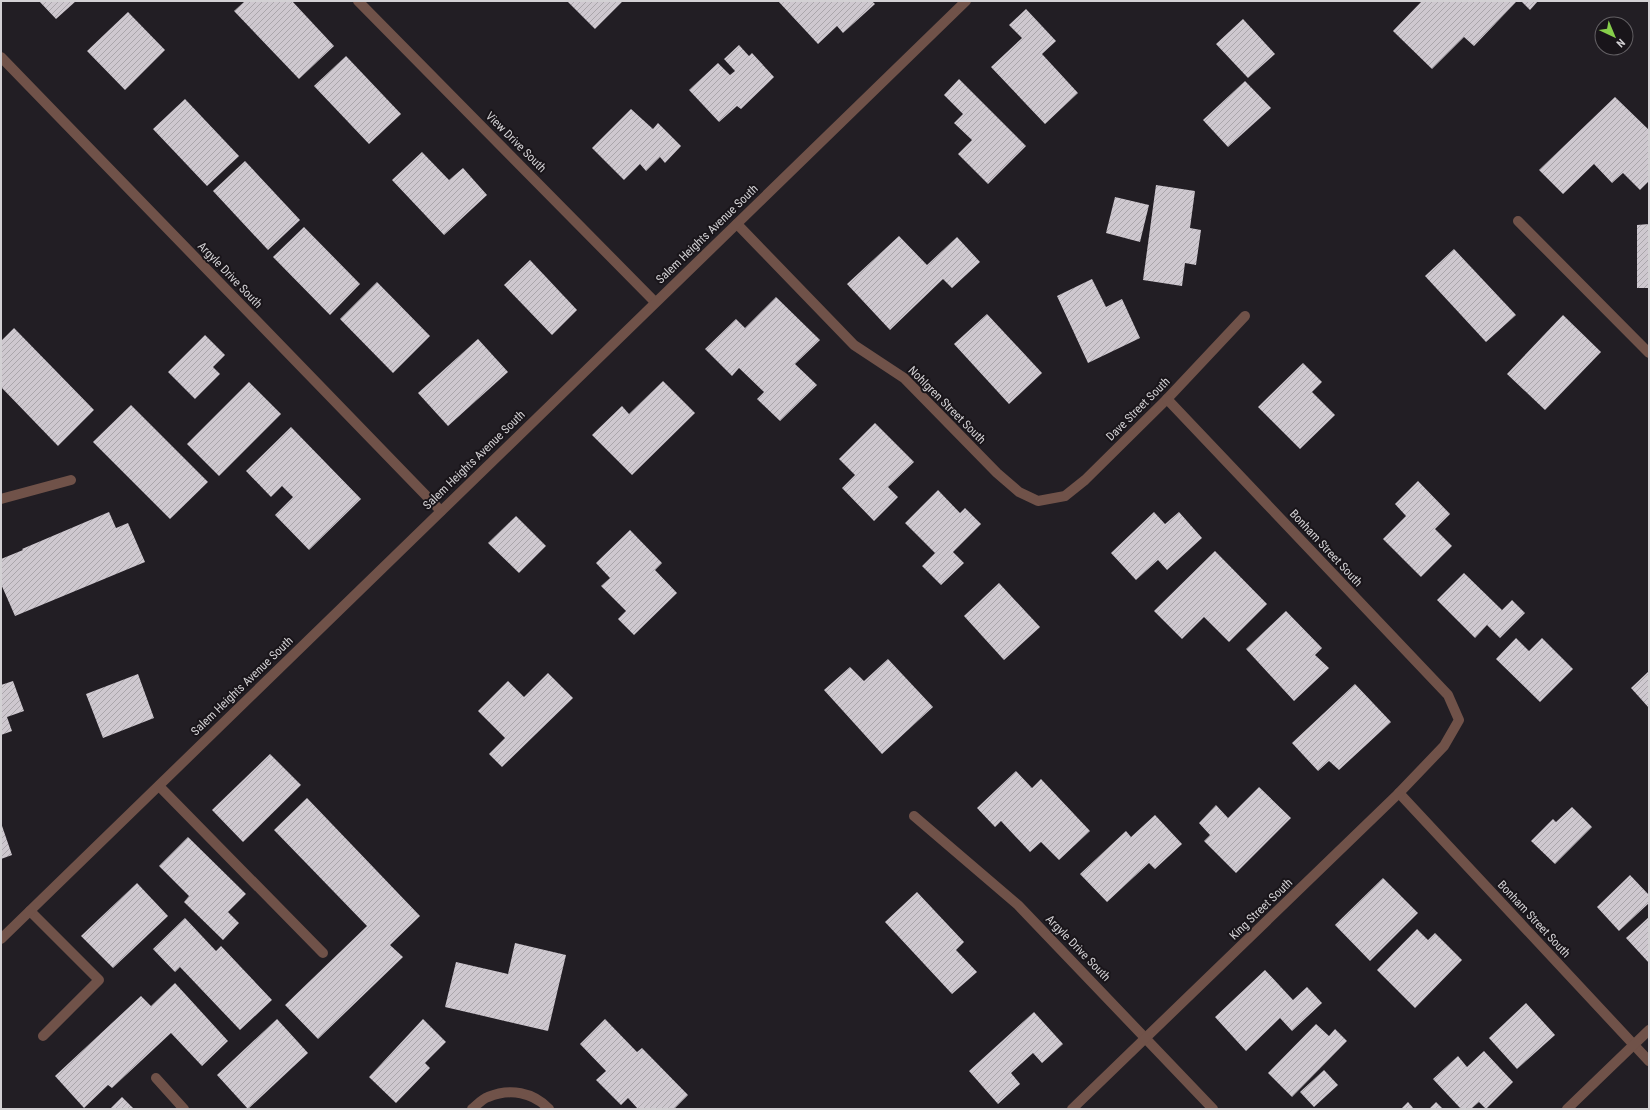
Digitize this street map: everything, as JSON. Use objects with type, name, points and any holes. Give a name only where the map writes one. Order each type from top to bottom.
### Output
[{"type":"street","name":"View Drive South","points":[[358,1],[655,302]]},
{"type":"street","name":"Salem Heights Avenue South","points":[[1,938],[966,1]]},
{"type":"street","name":"Argyle Drive South","points":[[1,57],[440,511]]},
{"type":"street","points":[[1518,221],[1649,353]]},
{"type":"street","name":"Nohlgren Street South","points":[[737,224],[854,345],[904,378],[998,473],[1019,492],[1038,501]]},
{"type":"street","name":"Dave Street South","points":[[1038,501],[1065,496],[1085,480],[1167,399],[1245,316]]},
{"type":"street","name":"Bonham Street South","points":[[1167,399],[1448,695],[1459,720]]},
{"type":"street","points":[[1,499],[71,480]]},
{"type":"street","name":"King Street South","points":[[1072,1109],[1399,793],[1444,746],[1459,720]]},
{"type":"street","points":[[158,786],[323,953]]},
{"type":"street","name":"Bonham Street South","points":[[1399,793],[1649,1061]]},
{"type":"street","name":"Argyle Drive South","points":[[914,816],[1018,905],[1213,1109]]},
{"type":"street","points":[[30,911],[99,980],[43,1036]]},
{"type":"street","points":[[1567,1109],[1649,1030]]},
{"type":"street","points":[[156,1078],[184,1109]]},
{"type":"street","points":[[472,1109],[486,1098],[509,1092],[529,1094],[549,1109]]},
{"type":"building","points":[[39,1],[76,1],[56,19]]},
{"type":"building","points":[[245,1],[292,1],[334,46],[299,79],[234,11]]},
{"type":"building","points":[[567,1],[623,1],[595,29]]},
{"type":"building","points":[[778,1],[872,1],[875,4],[843,33],[837,26],[818,44]]},
{"type":"building","points":[[1422,1],[1517,1],[1474,46],[1464,37],[1432,69],[1393,31]]},
{"type":"building","points":[[1521,1],[1538,1],[1530,10]]},
{"type":"building","points":[[1026,9],[1056,41],[1042,54],[1078,93],[1045,124],[991,67],[1022,38],[1009,25]]},
{"type":"building","points":[[128,12],[165,50],[125,90],[87,51]]},
{"type":"building","points":[[1243,19],[1275,54],[1248,78],[1216,44]]},
{"type":"building","points":[[739,45],[749,56],[752,53],[774,77],[741,109],[737,106],[719,122],[689,90],[718,63],[730,75],[735,71],[724,59]]},
{"type":"building","points":[[346,56],[401,114],[369,144],[314,86]]},
{"type":"building","points":[[959,79],[1026,146],[988,184],[958,154],[972,140],[954,123],[963,114],[944,95]]},
{"type":"building","points":[[1245,81],[1271,108],[1228,147],[1203,120]]},
{"type":"building","points":[[1615,97],[1649,130],[1649,181],[1640,190],[1623,173],[1612,183],[1594,164],[1563,194],[1539,170]]},
{"type":"building","points":[[185,99],[239,156],[207,186],[153,129]]},
{"type":"building","points":[[631,109],[653,129],[658,123],[681,146],[665,163],[660,157],[646,171],[640,164],[624,180],[592,148]]},
{"type":"building","points":[[422,152],[449,180],[463,168],[487,195],[444,235],[392,180]]},
{"type":"building","points":[[245,161],[300,220],[268,250],[213,191]]},
{"type":"building","points":[[1156,185],[1195,191],[1190,228],[1201,230],[1196,265],[1185,263],[1182,286],[1143,280]]},
{"type":"building","points":[[1115,197],[1149,205],[1140,242],[1106,233]]},
{"type":"building","points":[[1649,224],[1649,288],[1637,288],[1637,225]]},
{"type":"building","points":[[304,227],[360,284],[330,315],[273,257]]},
{"type":"building","points":[[899,236],[927,265],[957,237],[980,262],[952,288],[943,279],[890,330],[847,284]]},
{"type":"building","points":[[1454,249],[1516,315],[1486,342],[1425,276]]},
{"type":"building","points":[[530,260],[577,310],[552,335],[504,285]]},
{"type":"building","points":[[1092,279],[1106,307],[1122,299],[1140,338],[1088,363],[1057,296]]},
{"type":"building","points":[[377,282],[430,336],[393,373],[340,319]]},
{"type":"building","points":[[776,297],[820,340],[795,364],[817,385],[780,421],[757,399],[764,392],[739,368],[732,376],[705,349],[736,319],[745,328]]},
{"type":"building","points":[[987,314],[1042,373],[1009,404],[954,344]]},
{"type":"building","points":[[1563,315],[1601,352],[1545,410],[1507,374]]},
{"type":"building","points":[[14,328],[94,410],[58,446],[1,387],[1,341]]},
{"type":"building","points":[[205,335],[225,355],[213,367],[220,374],[195,399],[168,372]]},
{"type":"building","points":[[478,339],[508,372],[448,426],[418,393]]},
{"type":"building","points":[[1303,363],[1322,382],[1312,392],[1335,415],[1300,449],[1258,407]]},
{"type":"building","points":[[663,381],[695,413],[632,475],[592,435],[622,406],[629,414]]},
{"type":"building","points":[[249,382],[281,414],[219,476],[187,444]]},
{"type":"building","points":[[131,405],[208,482],[170,519],[93,442]]},
{"type":"building","points":[[875,423],[914,462],[888,487],[898,497],[874,521],[842,488],[855,475],[839,459]]},
{"type":"building","points":[[291,427],[361,499],[309,550],[275,515],[293,497],[282,486],[271,497],[246,471]]},
{"type":"building","points":[[1418,481],[1450,514],[1435,529],[1452,546],[1421,577],[1383,539],[1406,516],[1395,504]]},
{"type":"building","points":[[938,490],[960,513],[965,508],[981,524],[953,552],[964,563],[941,585],[922,566],[935,553],[905,523]]},
{"type":"building","points":[[109,512],[116,528],[128,523],[145,562],[15,616],[1,584],[1,559]]},
{"type":"building","points":[[1154,512],[1165,524],[1179,512],[1202,538],[1167,570],[1158,560],[1136,580],[1111,553]]},
{"type":"building","points":[[516,516],[546,546],[519,573],[488,543]]},
{"type":"building","points":[[630,530],[662,563],[655,570],[677,593],[634,635],[618,619],[626,611],[601,586],[610,578],[596,563]]},
{"type":"building","points":[[1215,551],[1267,604],[1229,642],[1204,617],[1182,639],[1154,611]]},
{"type":"building","points":[[1464,573],[1502,610],[1512,600],[1525,613],[1500,638],[1487,625],[1475,638],[1437,600]]},
{"type":"building","points":[[999,583],[1040,627],[1004,660],[964,616]]},
{"type":"building","points":[[1286,611],[1322,648],[1315,655],[1329,668],[1294,701],[1246,649]]},
{"type":"building","points":[[1516,638],[1529,651],[1542,638],[1573,669],[1540,702],[1496,659]]},
{"type":"building","points":[[888,659],[933,707],[882,754],[824,690],[850,667],[864,681]]},
{"type":"building","points":[[1649,671],[1649,708],[1631,688]]},
{"type":"building","points":[[548,673],[573,698],[502,767],[489,754],[505,738],[478,711],[508,681],[524,697]]},
{"type":"building","points":[[138,674],[154,718],[103,738],[86,694]]},
{"type":"building","points":[[13,681],[24,711],[7,717],[12,731],[1,735],[1,685]]},
{"type":"building","points":[[1355,684],[1391,722],[1339,770],[1329,761],[1318,771],[1292,743]]},
{"type":"building","points":[[270,754],[301,785],[243,842],[212,810]]},
{"type":"building","points":[[1016,771],[1032,788],[1041,779],[1090,831],[1059,860],[1041,842],[1030,852],[1001,821],[995,827],[977,808]]},
{"type":"building","points":[[1259,787],[1291,818],[1236,873],[1204,841],[1210,835],[1199,823],[1216,805],[1228,818]]},
{"type":"building","points":[[307,798],[420,916],[390,945],[403,957],[318,1039],[285,1005],[367,926],[274,830]]},
{"type":"building","points":[[1572,807],[1592,827],[1555,864],[1531,841],[1553,819],[1556,822]]},
{"type":"building","points":[[1155,815],[1182,844],[1155,869],[1149,863],[1107,902],[1080,874],[1126,831],[1131,837]]},
{"type":"building","points":[[1,823],[12,855],[1,859]]},
{"type":"building","points":[[188,837],[246,894],[228,912],[239,923],[223,940],[184,902],[189,896],[159,866]]},
{"type":"building","points":[[1630,875],[1649,895],[1649,903],[1619,931],[1597,907]]},
{"type":"building","points":[[1383,878],[1418,913],[1370,961],[1335,925]]},
{"type":"building","points":[[137,883],[168,916],[113,968],[81,936]]},
{"type":"building","points":[[917,892],[964,942],[956,950],[977,972],[952,994],[885,922]]},
{"type":"building","points":[[1649,917],[1649,963],[1626,938]]},
{"type":"building","points":[[185,918],[216,951],[221,946],[272,1000],[240,1030],[180,967],[175,972],[153,949]]},
{"type":"building","points":[[1417,929],[1428,940],[1435,933],[1462,960],[1415,1008],[1377,970]]},
{"type":"building","points":[[515,943],[566,955],[548,1031],[445,1007],[456,962],[508,974]]},
{"type":"building","points":[[1265,970],[1293,1000],[1307,987],[1322,1003],[1292,1031],[1280,1018],[1246,1051],[1215,1017]]},
{"type":"building","points":[[175,983],[228,1041],[202,1066],[171,1033],[112,1088],[108,1085],[84,1108],[55,1076],[141,996],[151,1006]]},
{"type":"building","points":[[1526,1003],[1555,1035],[1517,1069],[1489,1038]]},
{"type":"building","points":[[1034,1012],[1063,1044],[1042,1063],[1033,1053],[1011,1073],[1020,1084],[998,1104],[969,1071]]},
{"type":"building","points":[[277,1019],[308,1053],[248,1109],[217,1075]]},
{"type":"building","points":[[423,1019],[446,1042],[425,1063],[430,1068],[396,1103],[369,1077]]},
{"type":"building","points":[[605,1019],[637,1052],[642,1048],[688,1095],[674,1109],[638,1109],[628,1098],[621,1105],[596,1080],[606,1071],[580,1044]]},
{"type":"building","points":[[1316,1024],[1329,1036],[1335,1029],[1347,1041],[1292,1097],[1268,1073]]},
{"type":"building","points":[[1484,1051],[1513,1082],[1486,1109],[1479,1102],[1471,1109],[1461,1109],[1433,1079],[1458,1056],[1467,1067]]},
{"type":"building","points":[[1324,1070],[1338,1085],[1314,1107],[1300,1092]]},
{"type":"building","points":[[122,1097],[134,1109],[110,1109]]},
{"type":"building","points":[[1408,1102],[1414,1109],[1401,1109]]},
{"type":"building","points":[[1436,1102],[1443,1109],[1429,1109]]}]
